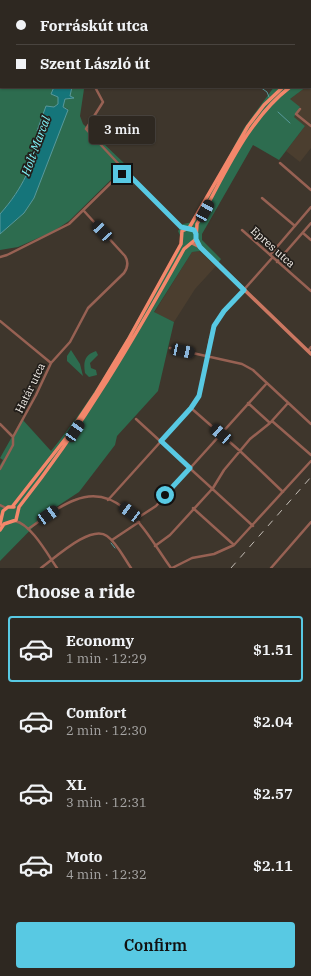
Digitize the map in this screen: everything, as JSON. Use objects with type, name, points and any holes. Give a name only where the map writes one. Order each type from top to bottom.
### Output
[{"type":"main road","points":[[0,524],[3,518],[3,511],[6,508],[12,507],[62,443],[96,393],[128,340],[182,241],[181,233],[188,228],[248,126],[264,105],[282,88]]},
{"type":"main road","points":[[289,88],[269,105],[253,126],[198,224],[196,239],[200,247],[311,354]]},
{"type":"main road","points":[[188,228],[194,230],[196,234]]},
{"type":"main road","points":[[17,511],[100,394],[133,340],[184,249],[196,239]]},
{"type":"main road","points":[[182,241],[200,247]]},
{"type":"main road","points":[[0,530],[4,524],[15,521],[18,516],[17,511],[12,507]]},
{"type":"main road","points":[[3,518],[9,522]]},
{"type":"street","points":[[96,88],[103,102],[86,129],[181,227],[188,228]]},
{"type":"street","points":[[300,109],[296,114],[311,126]]},
{"type":"street","points":[[280,163],[311,190]]},
{"type":"street","points":[[0,257],[56,232],[69,224],[84,211],[117,177],[128,174]]},
{"type":"street","points":[[262,198],[295,226]]},
{"type":"street","points":[[270,255],[311,207]]},
{"type":"street","name":"Határ utca","points":[[0,469],[13,446],[13,437],[36,395],[51,363],[70,342],[88,308],[124,273],[128,263],[125,256],[84,211]]},
{"type":"street","points":[[277,262],[311,223]]},
{"type":"street","points":[[181,227],[181,233]]},
{"type":"street","name":"Epres utca","points":[[242,230],[311,291]]},
{"type":"street","points":[[302,233],[311,240]]},
{"type":"street","points":[[108,500],[191,408],[199,396],[210,339],[217,320],[272,258]]},
{"type":"street","points":[[0,322],[51,363]]},
{"type":"street","points":[[308,351],[311,347]]},
{"type":"street","points":[[170,348],[242,364],[253,370],[311,424]]},
{"type":"street","points":[[112,540],[156,506],[267,383]]},
{"type":"street","points":[[248,403],[311,455]]},
{"type":"street","points":[[155,546],[170,535],[193,508],[213,488],[224,470],[250,439],[271,422],[288,403]]},
{"type":"street","points":[[191,408],[240,451],[283,492]]},
{"type":"street","points":[[136,419],[253,526]]},
{"type":"street","points":[[0,424],[13,437]]},
{"type":"street","points":[[28,529],[58,508],[76,499],[96,497],[108,500],[118,503],[138,520],[171,568],[192,558],[225,551],[234,545],[311,461]]},
{"type":"street","points":[[0,506],[6,508]]},
{"type":"street","points":[[0,506],[3,511]]},
{"type":"street","points":[[193,508],[234,545]]},
{"type":"street","points":[[18,516],[20,522]]},
{"type":"street","points":[[15,521],[20,522],[28,529],[57,568]]},
{"type":"street","points":[[271,568],[311,522]]},
{"type":"street","points":[[41,568],[87,535],[93,533],[103,534],[112,540],[131,568]]},
{"type":"shaded area","points":[[305,88],[311,88],[311,148],[300,162],[286,151],[305,126],[293,117],[290,99]]},
{"type":"shaded area","points":[[199,251],[216,266],[195,289],[174,322],[154,313],[192,252]]},
{"type":"green space","points":[[0,88],[54,88],[51,94],[58,97],[58,104],[54,107],[46,106],[37,131],[44,133],[31,166],[15,195],[0,214]]},
{"type":"green space","points":[[72,88],[87,88],[84,89],[80,116],[83,124],[126,165],[69,221],[54,231],[18,247],[0,250],[0,234],[24,213],[34,198],[68,109],[63,107],[65,99],[73,98],[70,96]]},
{"type":"green space","points":[[273,88],[305,88],[290,99],[300,107],[294,117],[305,126],[279,160],[253,145],[202,234],[202,240],[221,259],[216,266],[200,251],[192,252],[154,312],[174,322],[158,391],[117,436],[115,445],[79,492],[47,513],[0,561],[0,465],[3,460],[0,458],[22,419],[51,451],[70,427],[105,375],[182,240],[178,231],[183,224],[193,222],[244,128]]},
{"type":"green space","points":[[71,350],[80,364],[83,376],[67,361],[67,356]]},
{"type":"green space","points":[[96,351],[98,355],[90,363],[91,368],[96,370],[97,375],[89,377],[85,373],[84,365],[89,354]]},
{"type":"water","name":"Holt-Marcal","points":[[54,88],[72,88],[70,96],[74,98],[65,99],[63,107],[68,110],[34,198],[24,213],[0,234],[0,214],[15,195],[26,176],[43,133],[37,131],[46,106],[54,107],[58,104],[58,97],[51,94]]},
{"type":"waterway","points":[[261,88],[267,92],[269,97]]},
{"type":"waterway","points":[[278,112],[290,123]]},
{"type":"waterway","points":[[111,543],[115,548]]},
{"type":"railway","points":[[231,568],[311,477]]},
{"type":"route","points":[[122,174],[128,174],[181,227],[192,228],[196,234],[196,239],[200,247],[244,290],[224,311],[214,326],[199,396],[191,408],[161,441],[190,468],[165,495]]}]
